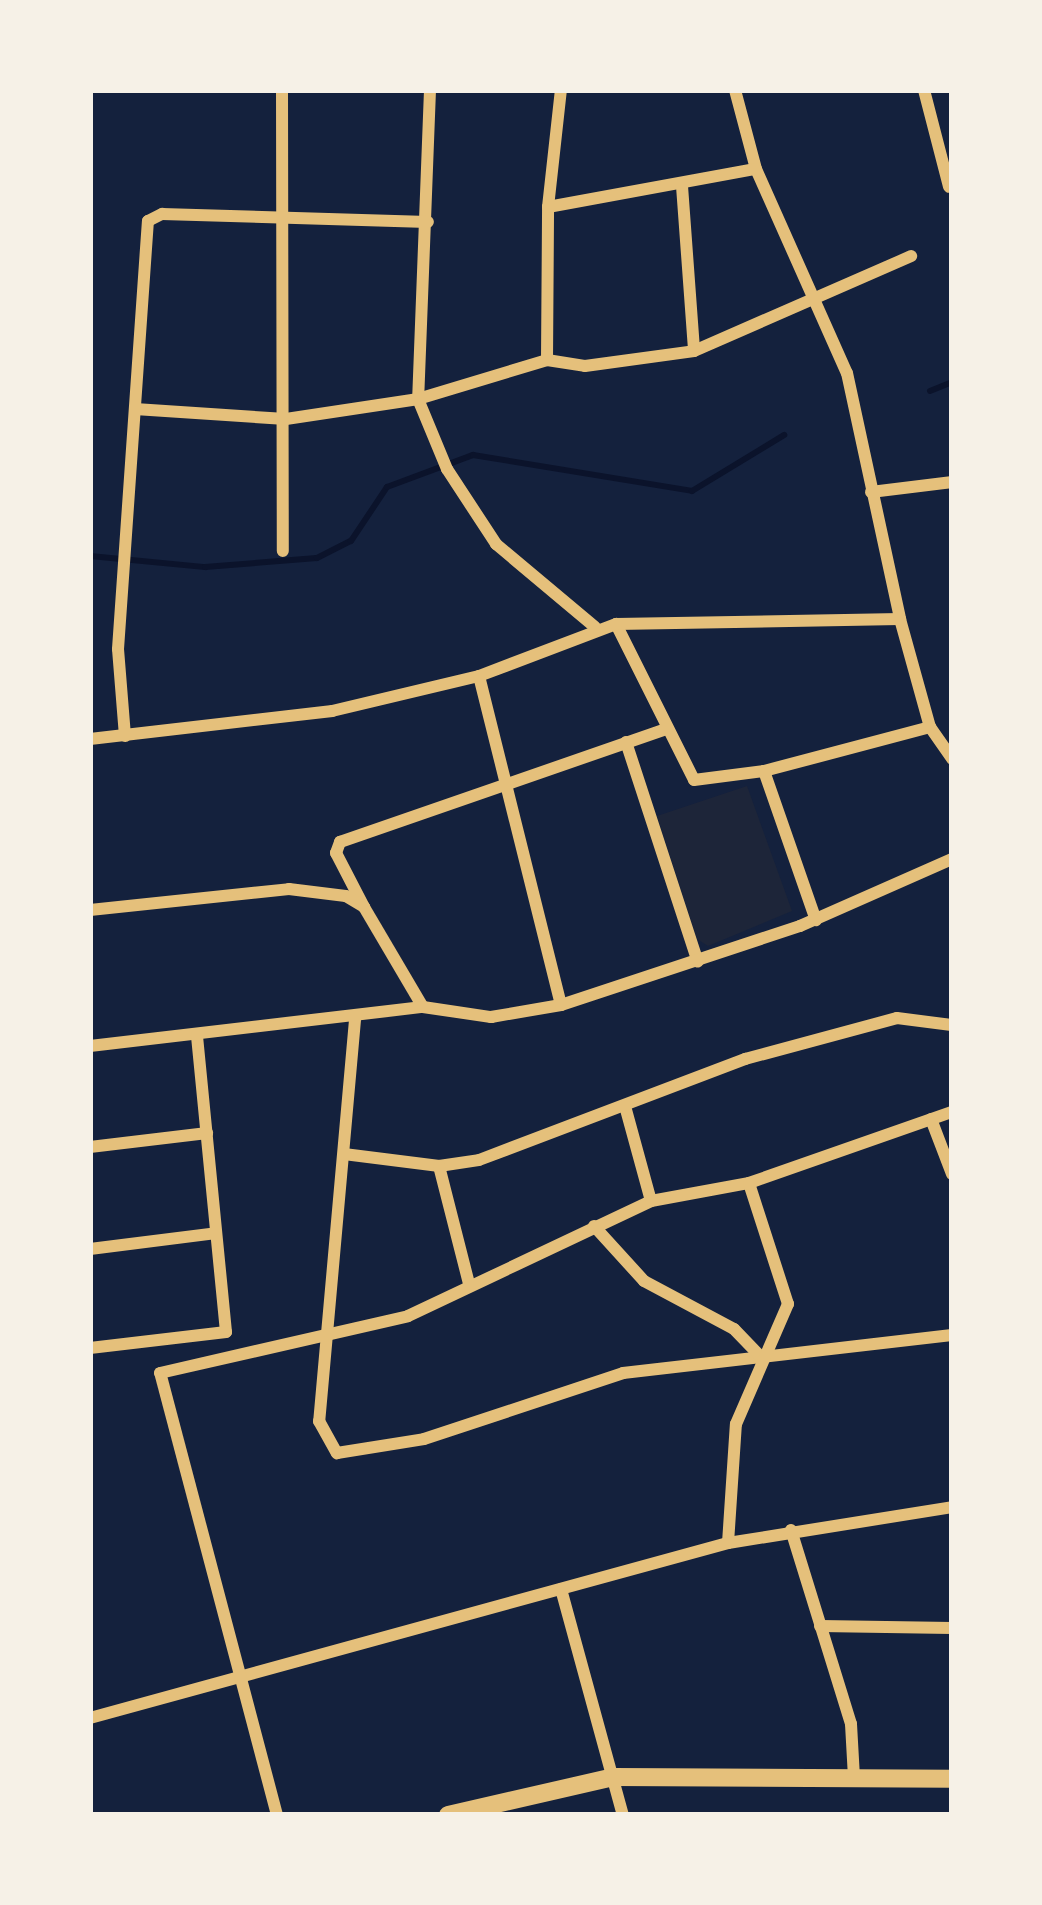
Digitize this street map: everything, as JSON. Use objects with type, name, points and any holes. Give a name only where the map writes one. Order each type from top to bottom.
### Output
[{"type":"main road","points":[[448,1815],[614,1777],[952,1779]]},
{"type":"street","points":[[282,90],[286,222],[283,551]]},
{"type":"street","points":[[430,90],[418,399],[447,469],[496,544],[595,628]]},
{"type":"street","points":[[547,360],[548,207],[561,90]]},
{"type":"street","points":[[735,90],[756,169],[848,374],[900,619],[930,728],[952,759]]},
{"type":"street","points":[[924,90],[949,187]]},
{"type":"street","points":[[548,207],[756,169]]},
{"type":"street","points":[[682,186],[694,351]]},
{"type":"street","points":[[125,736],[123,573],[148,221],[162,214],[286,222],[428,222]]},
{"type":"street","points":[[135,410],[286,419],[418,399],[547,360],[585,366],[694,351],[819,302],[911,256]]},
{"type":"street","points":[[871,492],[952,482]]},
{"type":"street","points":[[90,739],[279,722],[479,676],[595,628],[616,624],[900,619]]},
{"type":"street","points":[[616,624],[694,780],[764,772],[930,728]]},
{"type":"street","points":[[479,676],[561,1005]]},
{"type":"street","points":[[423,1007],[364,907],[336,845],[667,729]]},
{"type":"street","points":[[626,742],[698,962]]},
{"type":"street","points":[[764,772],[816,920]]},
{"type":"street","points":[[90,1046],[355,1020],[423,1007],[490,1017],[561,1005],[816,920],[952,860]]},
{"type":"street","points":[[90,910],[310,889],[364,907]]},
{"type":"street","points":[[344,1154],[439,1166],[479,1160],[745,1059],[897,1018],[952,1025]]},
{"type":"street","points":[[355,1020],[331,1328],[319,1421],[329,1448],[347,1454],[442,1433],[623,1373],[952,1335]]},
{"type":"street","points":[[90,1348],[226,1332],[197,1035]]},
{"type":"street","points":[[625,1106],[650,1201]]},
{"type":"street","points":[[277,1815],[160,1373],[331,1328],[408,1316],[650,1201],[749,1183],[952,1112]]},
{"type":"street","points":[[931,1119],[952,1174]]},
{"type":"street","points":[[90,1147],[207,1132]]},
{"type":"street","points":[[439,1166],[470,1284]]},
{"type":"street","points":[[728,1543],[730,1451],[762,1358],[782,1332],[788,1290],[749,1183]]},
{"type":"street","points":[[594,1226],[644,1281],[734,1329],[762,1358]]},
{"type":"street","points":[[90,1249],[216,1233]]},
{"type":"street","points":[[90,1718],[728,1543],[952,1507]]},
{"type":"street","points":[[791,1530],[851,1724],[854,1778]]},
{"type":"street","points":[[561,1589],[623,1815]]},
{"type":"street","points":[[820,1626],[952,1628]]},
{"type":"shaded area","points":[[747,786],[792,911],[708,946],[697,939],[657,816]]},
{"type":"waterway","points":[[930,391],[952,382]]},
{"type":"waterway","points":[[90,556],[205,567],[317,558],[351,541],[387,487],[473,455],[692,491],[784,435]]}]
